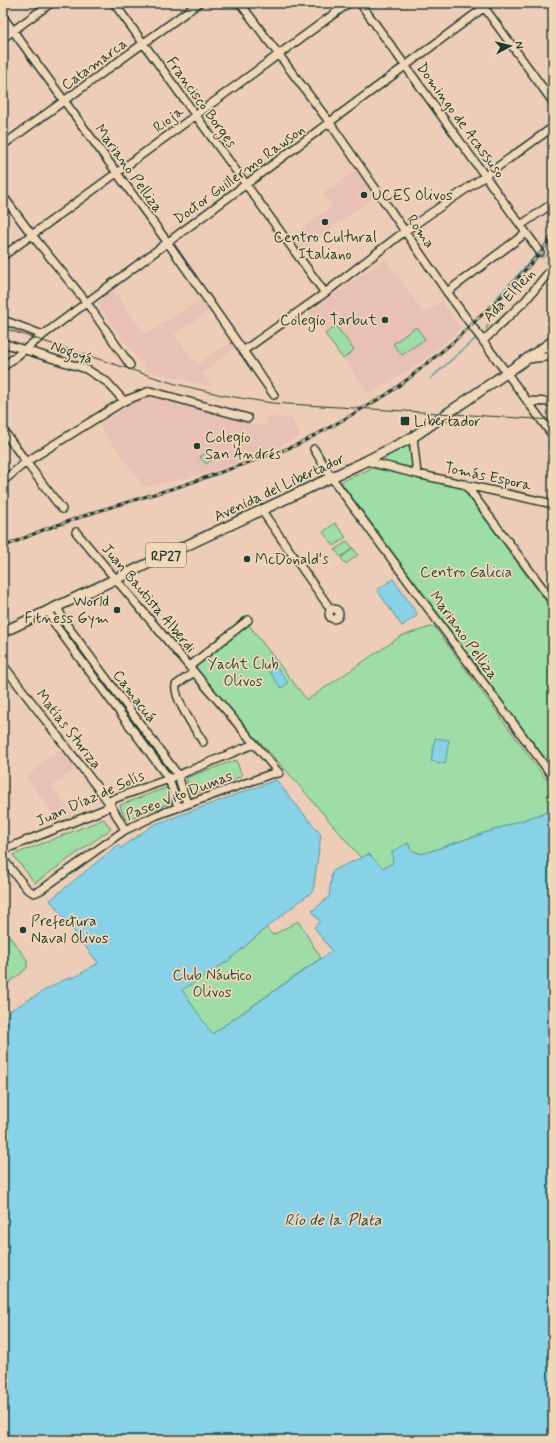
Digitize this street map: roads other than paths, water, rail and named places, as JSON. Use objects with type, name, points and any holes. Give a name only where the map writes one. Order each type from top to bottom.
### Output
[{"type":"main road","name":"Avenida del Libertador","points":[[3,632],[262,511],[413,437],[553,341]]},
{"type":"street","points":[[3,38],[51,3]]},
{"type":"street","name":"Francisco Borges","points":[[114,3],[325,293]]},
{"type":"street","name":"Catamarca","points":[[3,145],[199,3]]},
{"type":"street","name":"Roma","points":[[240,3],[277,55],[330,123],[447,292],[553,436]]},
{"type":"street","name":"Rioja","points":[[3,256],[195,114],[349,3]]},
{"type":"street","name":"Domingo de Acassuso","points":[[360,3],[540,252]]},
{"type":"street","name":"Doctor Guillermo Rawson","points":[[3,367],[43,335],[406,66],[482,5],[490,3]]},
{"type":"street","points":[[482,5],[553,102]]},
{"type":"street","name":"Mariano Pelliza","points":[[3,17],[168,243],[274,395]]},
{"type":"street","points":[[243,351],[325,293],[405,231],[553,127]]},
{"type":"street","points":[[3,196],[32,235],[87,303],[130,365]]},
{"type":"street","points":[[521,225],[553,203]]},
{"type":"street","points":[[447,292],[526,233]]},
{"type":"street","name":"Ada Elflein","points":[[482,340],[526,300],[551,267]]},
{"type":"street","points":[[3,320],[43,335]]},
{"type":"street","name":"Nogoyá","points":[[3,343],[86,369],[107,382],[124,401]]},
{"type":"street","points":[[527,359],[553,356]]},
{"type":"street","points":[[3,481],[26,462],[124,401],[150,391],[248,418]]},
{"type":"street","points":[[527,401],[553,402]]},
{"type":"street","points":[[3,430],[62,509]]},
{"type":"street","points":[[413,437],[417,474]]},
{"type":"street","name":"Mariano Pelliza","points":[[314,449],[332,477],[553,778]]},
{"type":"street","name":"Tomás Espora","points":[[366,461],[417,474],[553,504]]},
{"type":"street","points":[[465,484],[553,602]]},
{"type":"street","points":[[262,511],[331,609]]},
{"type":"street","name":"Juan Bautista Alberdi","points":[[76,532],[279,773]]},
{"type":"street","name":"Camacuá","points":[[53,608],[178,775],[187,804]]},
{"type":"street","name":"Camacuá","points":[[53,608],[56,626],[169,779],[178,807]]},
{"type":"street","points":[[204,742],[180,705],[176,685],[248,620]]},
{"type":"street","points":[[80,658],[87,653]]},
{"type":"street","name":"Matías Sturiza","points":[[3,665],[110,804],[125,830]]},
{"type":"street","points":[[135,732],[142,727]]},
{"type":"street","name":"Juan Díaz de Solís","points":[[3,850],[105,809],[114,799],[169,779],[254,744]]},
{"type":"street","name":"Paseo Vito Dumas","points":[[3,859],[27,889],[34,893],[41,890],[125,830],[178,807],[272,774],[279,773]]},
{"type":"water","points":[[393,579],[418,615],[402,626],[377,590]]},
{"type":"water","points":[[276,666],[288,683],[281,688],[269,671]]},
{"type":"water","points":[[435,738],[449,740],[445,764],[431,761]]},
{"type":"water","name":"Río de la Plata","points":[[276,780],[321,835],[313,891],[266,928],[228,961],[182,990],[212,1034],[332,951],[314,927],[320,922],[312,911],[329,897],[332,871],[369,854],[383,868],[393,863],[392,852],[408,843],[411,850],[422,854],[553,810],[553,1440],[3,1440],[3,1022],[11,1010],[54,985],[66,979],[75,977],[98,963],[50,900],[118,845],[121,848],[153,825]]},
{"type":"waterway","points":[[541,250],[553,234]]},
{"type":"waterway","points":[[493,302],[538,253]]},
{"type":"waterway","points":[[486,329],[489,323]]},
{"type":"waterway","points":[[431,378],[476,338]]},
{"type":"tunnel","points":[[540,252],[547,261]]},
{"type":"tram line","points":[[3,328],[172,383],[222,395],[272,403],[553,420]]},
{"type":"railway","points":[[3,547],[43,530],[98,511],[184,485],[284,450],[301,443],[334,425],[386,395],[452,343],[504,294],[541,252],[553,235]]},
{"type":"place","name":"UCES Olivos","points":[[364,195]]},
{"type":"place","name":"Centro Cultural Italiano","points":[[325,222]]},
{"type":"place","name":"Colegio Tarbut","points":[[385,320]]},
{"type":"place","name":"Libertador","points":[[405,421]]},
{"type":"place","name":"Colegio San Andrés","points":[[197,446]]},
{"type":"place","name":"McDonald's","points":[[247,559]]},
{"type":"place","name":"World Fitness Gym","points":[[117,610]]},
{"type":"place","name":"Prefectura Naval Olivos","points":[[23,930]]},
{"type":"park label","name":"Centro Galicia","points":[[466,572]]},
{"type":"park label","name":"Yacht Club Olivos","points":[[243,672]]},
{"type":"park label","name":"Club Náutico Olivos","points":[[212,984]]}]
